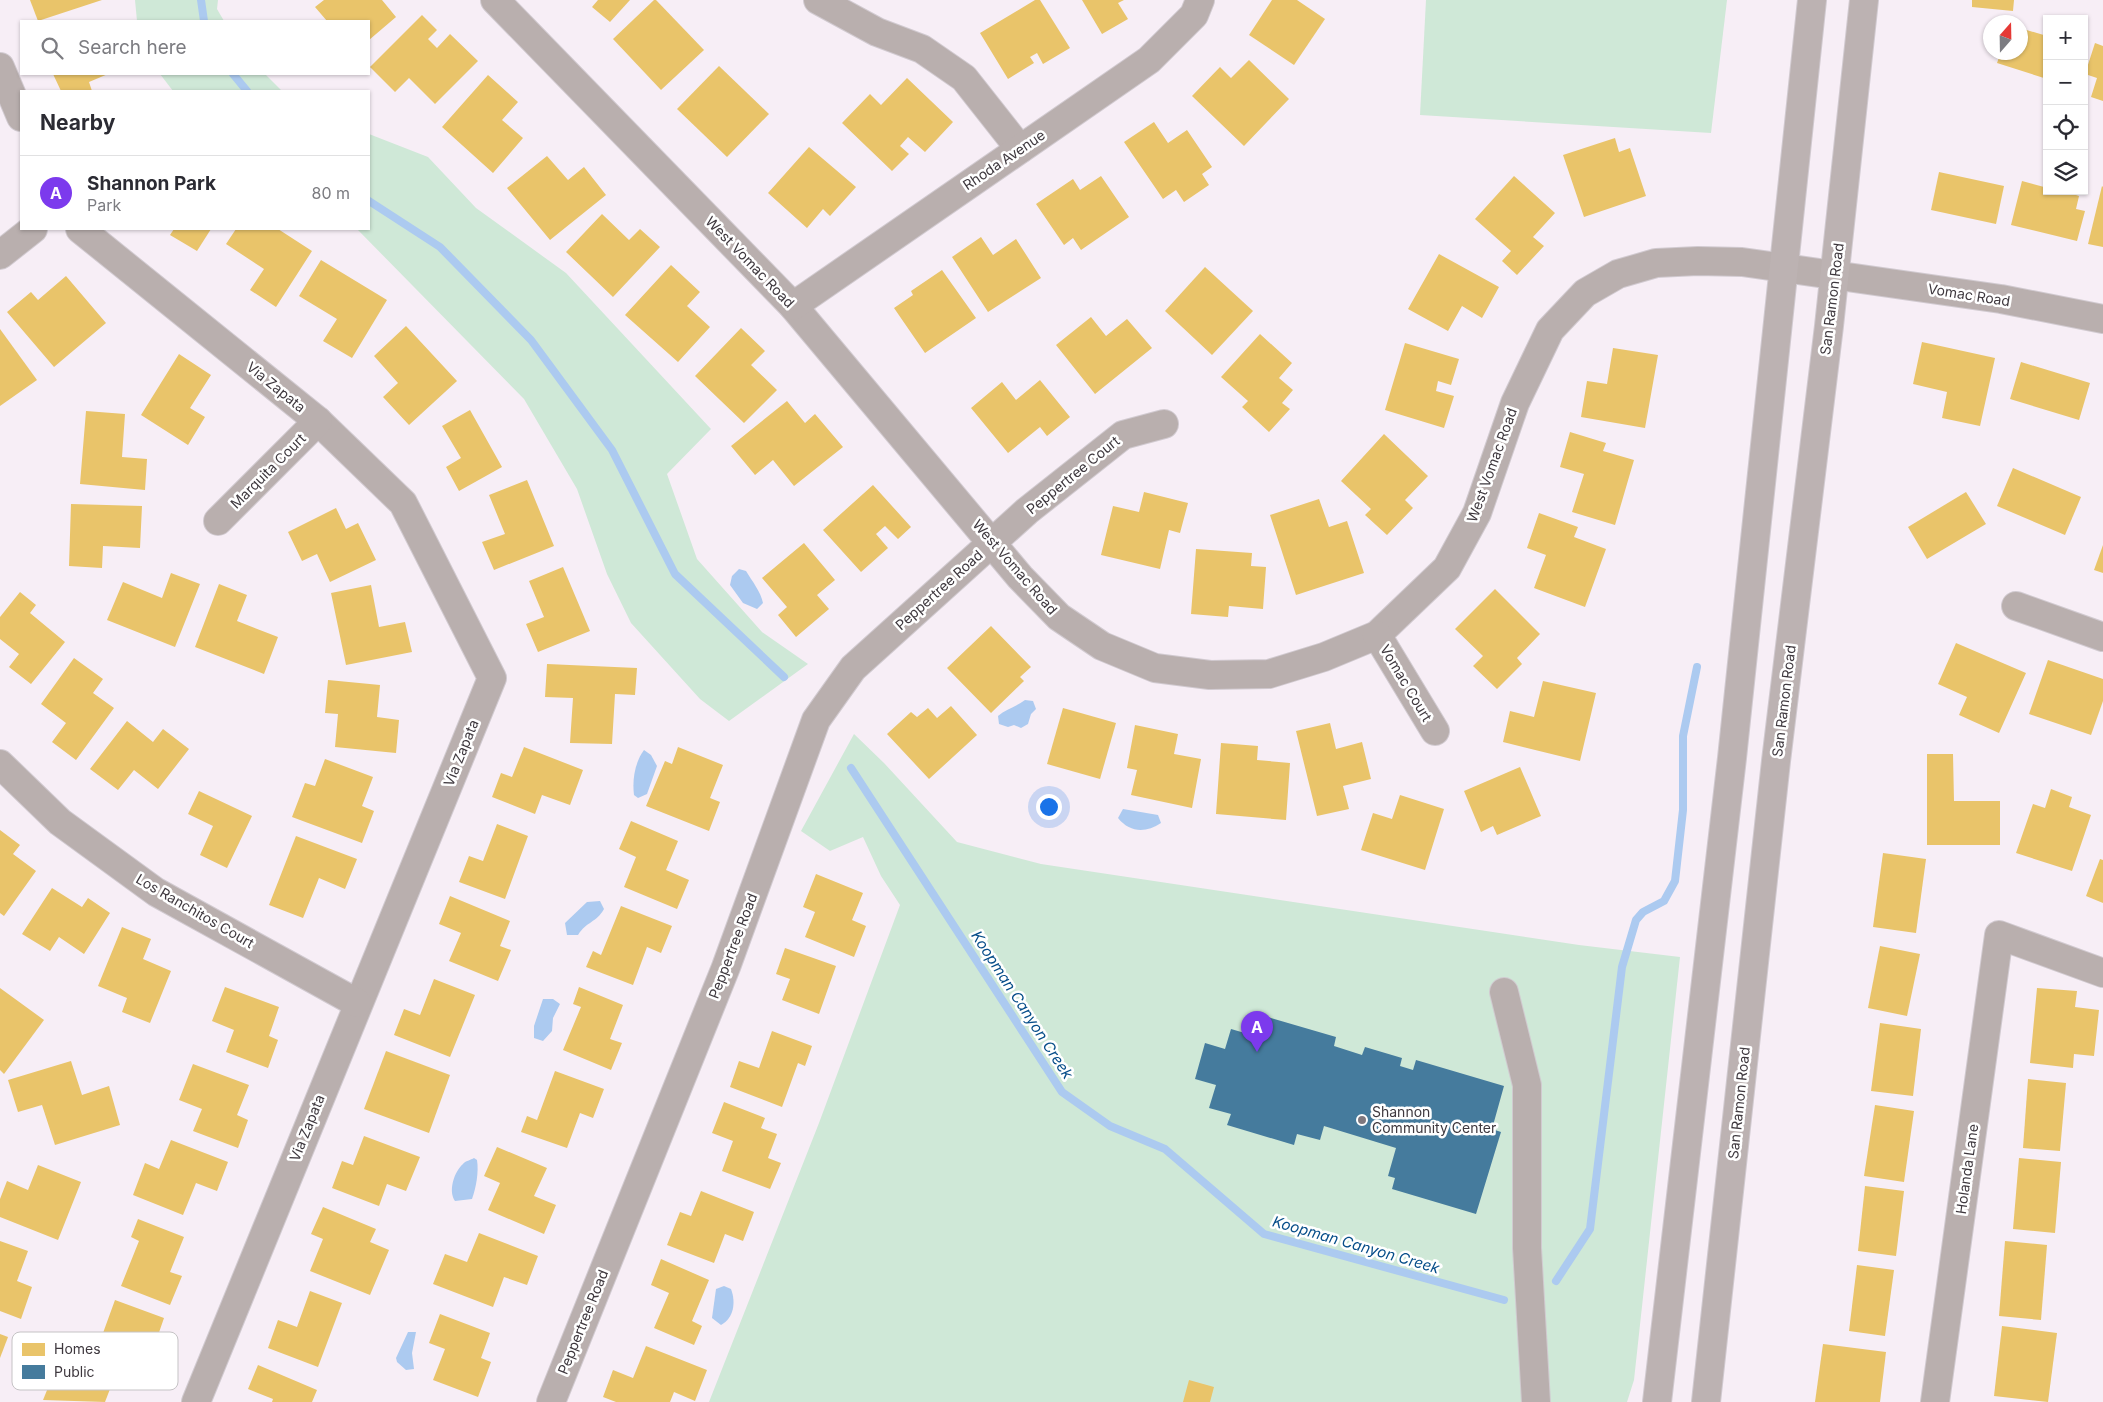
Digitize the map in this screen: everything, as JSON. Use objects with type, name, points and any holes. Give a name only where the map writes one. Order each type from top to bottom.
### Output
[{"type":"main road","points":[[1657,1402],[1732,758],[1812,0]]},
{"type":"main road","name":"San Ramon Road","points":[[1706,1402],[1776,761],[1834,275],[1864,0]]},
{"type":"street","name":"West Vomac Road","points":[[495,0],[793,306],[992,542],[1059,617],[1102,646],[1154,668],[1210,675],[1270,674],[1324,657],[1377,635],[1447,568],[1477,513],[1515,403],[1550,330],[1585,293],[1618,274],[1656,263],[1698,261],[1742,262],[1834,275]]},
{"type":"street","points":[[818,0],[877,32],[922,49],[964,78],[1020,149]]},
{"type":"street","name":"Rhoda Avenue","points":[[793,306],[1149,60],[1194,15],[1200,0]]},
{"type":"street","points":[[0,67],[20,115]]},
{"type":"street","points":[[0,255],[32,230]]},
{"type":"street","name":"Via Zapata","points":[[81,230],[318,421],[402,503],[492,678],[357,1003],[196,1402]]},
{"type":"street","name":"Vomac Road","points":[[1834,275],[2001,299],[2103,319]]},
{"type":"street","name":"Marquita Court","points":[[218,521],[318,421]]},
{"type":"street","name":"Peppertree Court","points":[[992,542],[1122,434],[1164,424]]},
{"type":"street","name":"Peppertree Road","points":[[551,1402],[722,976],[816,720],[853,668],[992,542]]},
{"type":"street","points":[[2016,606],[2103,637]]},
{"type":"street","name":"Vomac Court","points":[[1377,635],[1435,731]]},
{"type":"street","name":"Los Ranchitos Court","points":[[0,764],[60,822],[156,892],[357,1003]]},
{"type":"street","name":"Holanda Lane","points":[[1935,1402],[1999,935],[2103,973]]},
{"type":"street","points":[[1504,992],[1527,1086],[1527,1248],[1536,1402]]},
{"type":"green space","points":[[135,0],[218,0],[217,9],[223,20],[137,20]]},
{"type":"green space","points":[[1426,0],[1727,0],[1711,133],[1420,115]]},
{"type":"green space","points":[[161,75],[266,75],[281,90],[172,90]]},
{"type":"green space","points":[[370,134],[428,157],[476,208],[566,273],[711,429],[667,474],[697,559],[762,632],[808,664],[729,721],[700,699],[631,623],[607,574],[577,489],[524,399],[358,230],[370,230]]},
{"type":"green space","points":[[854,734],[884,763],[957,842],[1041,864],[1579,945],[1680,957],[1634,1380],[1627,1402],[709,1402],[819,1123],[900,905],[881,876],[863,837],[830,851],[801,831]]},
{"type":"water","points":[[739,569],[746,571],[760,595],[763,603],[757,609],[743,603],[730,585],[732,576]]},
{"type":"water","points":[[1025,700],[1033,701],[1036,709],[1031,714],[1028,724],[1021,728],[1014,725],[1008,727],[999,724],[998,716]]},
{"type":"water","points":[[644,750],[651,755],[657,766],[647,794],[638,798],[634,795],[633,783],[638,760]]},
{"type":"water","points":[[1123,809],[1158,815],[1161,823],[1150,829],[1133,829],[1118,818]]},
{"type":"water","points":[[600,901],[604,909],[601,914],[578,935],[567,935],[565,923],[587,902]]},
{"type":"water","points":[[543,999],[553,999],[560,1004],[553,1018],[552,1031],[543,1041],[534,1038],[534,1026]]},
{"type":"water","points":[[474,1158],[477,1160],[478,1170],[472,1199],[455,1201],[452,1187],[455,1177],[464,1163]]},
{"type":"water","points":[[724,1286],[731,1289],[733,1309],[729,1318],[721,1325],[712,1318],[716,1289]]},
{"type":"water","points":[[408,1332],[416,1332],[412,1353],[414,1369],[406,1370],[397,1362],[396,1358]]},
{"type":"building: Homes","points":[[30,0],[102,0],[41,20],[38,20]]},
{"type":"building: Homes","points":[[324,0],[382,0],[396,17],[370,39],[370,20],[326,20],[315,7]]},
{"type":"building: Homes","points":[[598,0],[630,0],[610,22],[592,7]]},
{"type":"building: Homes","points":[[654,0],[704,50],[661,90],[613,39]]},
{"type":"building: Homes","points":[[1035,0],[1040,0],[1070,48],[1043,64],[1037,53],[1030,57],[1034,63],[1008,79],[980,33]]},
{"type":"building: Homes","points":[[1082,0],[1124,0],[1118,3],[1128,19],[1102,34]]},
{"type":"building: Homes","points":[[1272,0],[1297,0],[1325,19],[1294,65],[1249,35]]},
{"type":"building: Homes","points":[[1972,0],[2014,0],[2013,11],[1972,7]]},
{"type":"building: Homes","points":[[422,15],[437,30],[428,39],[437,48],[450,34],[478,61],[435,104],[409,78],[395,92],[370,67]]},
{"type":"building: Homes","points":[[2028,30],[2043,35],[2043,78],[1997,63],[1998,60],[2028,60]]},
{"type":"building: Homes","points":[[2095,43],[2103,46],[2103,101],[2091,97],[2097,78],[2088,75],[2088,65]]},
{"type":"building: Homes","points":[[1249,60],[1289,99],[1244,146],[1192,96],[1220,67],[1231,78]]},
{"type":"building: Homes","points":[[719,66],[769,114],[727,157],[677,109]]},
{"type":"building: Homes","points":[[53,75],[106,75],[89,82],[92,90],[61,90]]},
{"type":"building: Homes","points":[[488,75],[518,102],[502,120],[523,138],[493,173],[442,127]]},
{"type":"building: Homes","points":[[907,78],[953,122],[925,152],[908,137],[900,146],[909,154],[892,171],[842,123],[870,94],[881,105]]},
{"type":"building: Homes","points":[[1154,122],[1168,143],[1187,130],[1212,167],[1202,174],[1209,185],[1184,202],[1176,190],[1163,199],[1124,142]]},
{"type":"building: Homes","points":[[1615,138],[1619,152],[1630,148],[1646,196],[1584,217],[1563,155]]},
{"type":"building: Homes","points":[[809,147],[856,187],[830,216],[823,209],[807,228],[768,193]]},
{"type":"building: Homes","points":[[547,156],[568,180],[584,167],[606,195],[550,240],[507,188]]},
{"type":"building: Homes","points":[[1939,172],[2004,186],[1996,224],[1931,210]]},
{"type":"building: Homes","points":[[1101,176],[1129,217],[1081,250],[1073,238],[1064,245],[1036,204],[1073,179],[1080,190]]},
{"type":"building: Homes","points":[[1514,176],[1555,213],[1533,237],[1544,246],[1517,275],[1502,261],[1511,251],[1475,219]]},
{"type":"building: Homes","points":[[2022,181],[2043,187],[2043,195],[2079,196],[2076,209],[2085,211],[2077,241],[2011,225]]},
{"type":"building: Homes","points":[[2103,187],[2103,247],[2088,244]]},
{"type":"building: Homes","points":[[602,214],[629,240],[640,229],[660,247],[613,297],[566,252]]},
{"type":"building: Homes","points":[[173,230],[210,230],[197,251],[170,235]]},
{"type":"building: Homes","points":[[235,230],[280,230],[312,251],[276,307],[250,290],[264,269],[226,244]]},
{"type":"building: Homes","points":[[981,237],[993,255],[1016,239],[1041,278],[988,312],[952,257]]},
{"type":"building: Homes","points":[[1439,254],[1499,287],[1482,318],[1462,306],[1448,331],[1408,309]]},
{"type":"building: Homes","points":[[321,260],[387,300],[352,358],[323,341],[337,319],[299,296]]},
{"type":"building: Homes","points":[[671,265],[700,292],[687,306],[710,327],[678,362],[625,315]]},
{"type":"building: Homes","points":[[1205,267],[1253,311],[1212,355],[1165,311]]},
{"type":"building: Homes","points":[[942,270],[976,318],[925,353],[894,308],[913,295],[911,291]]},
{"type":"building: Homes","points":[[66,276],[106,323],[54,367],[7,312],[31,292],[38,300]]},
{"type":"building: Homes","points":[[1091,317],[1106,336],[1127,319],[1152,348],[1095,394],[1056,345]]},
{"type":"building: Homes","points":[[406,326],[457,381],[409,425],[383,397],[398,383],[374,356]]},
{"type":"building: Homes","points":[[741,328],[765,351],[751,365],[777,390],[744,423],[695,376]]},
{"type":"building: Homes","points":[[0,329],[37,380],[0,406]]},
{"type":"building: Homes","points":[[1260,334],[1292,363],[1279,378],[1293,390],[1282,403],[1290,409],[1269,432],[1242,407],[1248,401],[1221,377]]},
{"type":"building: Homes","points":[[1922,342],[1995,358],[1980,426],[1942,418],[1947,392],[1913,384]]},
{"type":"building: Homes","points":[[1405,343],[1459,359],[1451,385],[1438,381],[1436,391],[1454,396],[1444,428],[1385,410]]},
{"type":"building: Homes","points":[[1613,348],[1658,355],[1645,428],[1581,417],[1587,381],[1607,384]]},
{"type":"building: Homes","points":[[179,354],[211,375],[190,408],[205,417],[188,445],[141,415]]},
{"type":"building: Homes","points":[[2021,362],[2090,383],[2079,420],[2010,399]]},
{"type":"building: Homes","points":[[1040,380],[1070,417],[1047,436],[1040,427],[1008,453],[971,408],[1002,382],[1016,400]]},
{"type":"building: Homes","points":[[787,401],[805,423],[815,414],[843,447],[794,486],[773,460],[755,475],[731,446]]},
{"type":"building: Homes","points":[[470,410],[502,467],[459,491],[446,467],[461,458],[442,426]]},
{"type":"building: Homes","points":[[86,411],[125,414],[122,457],[147,459],[145,490],[80,484]]},
{"type":"building: Homes","points":[[1570,432],[1606,443],[1603,451],[1634,460],[1615,525],[1572,512],[1584,474],[1560,467]]},
{"type":"building: Homes","points":[[1384,434],[1428,476],[1405,500],[1413,508],[1387,535],[1365,515],[1371,509],[1341,481]]},
{"type":"building: Homes","points":[[2013,468],[2081,497],[2065,535],[1997,506]]},
{"type":"building: Homes","points":[[527,480],[554,546],[494,570],[482,542],[505,534],[489,495]]},
{"type":"building: Homes","points":[[873,485],[911,527],[898,539],[885,526],[876,534],[888,548],[861,572],[823,530]]},
{"type":"building: Homes","points":[[1144,492],[1188,503],[1180,533],[1169,530],[1160,569],[1101,555],[1113,506],[1139,512]]},
{"type":"building: Homes","points":[[1966,492],[1986,524],[1927,559],[1908,527]]},
{"type":"building: Homes","points":[[1319,499],[1329,527],[1347,521],[1364,573],[1296,595],[1270,515]]},
{"type":"building: Homes","points":[[71,504],[142,506],[140,548],[103,546],[102,568],[69,566]]},
{"type":"building: Homes","points":[[336,508],[346,529],[358,523],[376,560],[330,582],[317,554],[302,561],[288,532]]},
{"type":"building: Homes","points":[[1539,513],[1578,527],[1574,537],[1606,549],[1585,607],[1534,588],[1546,555],[1527,548]]},
{"type":"building: Homes","points":[[804,543],[835,580],[817,595],[829,609],[796,637],[778,615],[787,607],[762,578]]},
{"type":"building: Homes","points":[[2103,545],[2103,573],[2094,570]]},
{"type":"building: Homes","points":[[1196,549],[1252,553],[1251,566],[1266,567],[1263,609],[1229,606],[1228,617],[1191,614]]},
{"type":"building: Homes","points":[[563,567],[590,631],[538,652],[526,624],[544,617],[529,581]]},
{"type":"building: Homes","points":[[171,573],[200,584],[175,647],[107,620],[123,582],[162,598]]},
{"type":"building: Homes","points":[[219,584],[247,595],[237,621],[278,637],[264,674],[195,647]]},
{"type":"building: Homes","points":[[371,585],[379,627],[405,622],[412,652],[346,665],[331,593]]},
{"type":"building: Homes","points":[[1495,589],[1540,634],[1517,658],[1522,664],[1497,689],[1473,666],[1483,656],[1455,629]]},
{"type":"building: Homes","points":[[20,592],[36,605],[30,613],[65,642],[31,684],[9,667],[19,654],[0,639],[0,617]]},
{"type":"building: Homes","points":[[991,626],[1031,667],[1020,677],[1024,681],[991,713],[947,668]]},
{"type":"building: Homes","points":[[1956,643],[2026,673],[1999,733],[1959,715],[1967,697],[1938,684]]},
{"type":"building: Homes","points":[[74,658],[103,679],[93,693],[114,708],[76,760],[52,742],[66,723],[41,704]]},
{"type":"building: Homes","points":[[2048,660],[2103,679],[2103,701],[2091,735],[2029,714]]},
{"type":"building: Homes","points":[[547,664],[637,668],[635,695],[615,694],[612,744],[570,743],[573,698],[545,697]]},
{"type":"building: Homes","points":[[328,680],[380,685],[377,717],[399,720],[396,753],[335,747],[338,714],[325,713]]},
{"type":"building: Homes","points":[[1543,681],[1596,693],[1580,761],[1503,742],[1510,711],[1534,717]]},
{"type":"building: Homes","points":[[951,706],[977,735],[929,779],[887,734],[911,712],[917,717],[928,708],[937,718]]},
{"type":"building: Homes","points":[[1063,708],[1116,723],[1100,779],[1047,764]]},
{"type":"building: Homes","points":[[127,721],[153,742],[163,729],[189,749],[158,789],[134,770],[118,790],[90,769]]},
{"type":"building: Homes","points":[[1330,723],[1336,749],[1362,742],[1371,779],[1343,786],[1349,809],[1317,816],[1296,731]]},
{"type":"building: Homes","points":[[1135,725],[1178,734],[1174,754],[1201,759],[1192,808],[1131,795],[1137,770],[1127,768]]},
{"type":"building: Homes","points":[[1221,743],[1258,746],[1257,760],[1290,763],[1286,820],[1216,814]]},
{"type":"building: Homes","points":[[524,747],[583,770],[570,805],[542,795],[535,814],[492,797],[501,773],[512,777]]},
{"type":"building: Homes","points":[[678,747],[723,765],[710,798],[720,802],[709,831],[646,806],[665,761],[672,764]]},
{"type":"building: Homes","points":[[1927,754],[1953,754],[1954,801],[2000,801],[2000,845],[1927,845]]},
{"type":"building: Homes","points":[[325,759],[373,777],[362,806],[374,811],[362,843],[292,817],[305,783],[315,786]]},
{"type":"building: Homes","points":[[1520,767],[1541,816],[1497,835],[1493,826],[1481,832],[1464,791]]},
{"type":"building: Homes","points":[[2051,789],[2072,797],[2069,807],[2091,815],[2072,871],[2016,853],[2033,804],[2045,808]]},
{"type":"building: Homes","points":[[199,791],[252,816],[227,868],[200,855],[213,826],[188,814]]},
{"type":"building: Homes","points":[[1400,795],[1444,809],[1425,870],[1361,850],[1373,813],[1392,819]]},
{"type":"building: Homes","points":[[631,821],[678,841],[666,870],[689,880],[677,909],[624,887],[636,857],[619,849]]},
{"type":"building: Homes","points":[[497,824],[528,836],[505,899],[459,882],[469,856],[483,861]]},
{"type":"building: Homes","points":[[0,830],[20,845],[13,854],[36,871],[4,916],[0,913]]},
{"type":"building: Homes","points":[[296,836],[357,859],[345,889],[319,878],[303,918],[269,905]]},
{"type":"building: Homes","points":[[1883,853],[1926,859],[1916,933],[1873,927]]},
{"type":"building: Homes","points":[[2100,859],[2103,860],[2103,903],[2086,896]]},
{"type":"building: Homes","points":[[816,874],[863,893],[852,920],[866,926],[854,957],[805,937],[815,912],[803,907]]},
{"type":"building: Homes","points":[[52,888],[82,907],[88,898],[110,913],[84,954],[59,937],[50,951],[22,934]]},
{"type":"building: Homes","points":[[450,896],[510,921],[500,946],[511,950],[498,981],[449,961],[461,933],[439,924]]},
{"type":"building: Homes","points":[[621,906],[672,926],[661,953],[647,947],[633,985],[586,967],[593,951],[601,955]]},
{"type":"building: Homes","points":[[122,927],[151,939],[143,959],[171,971],[150,1023],[122,1012],[127,998],[98,986]]},
{"type":"building: Homes","points":[[1880,946],[1920,954],[1907,1016],[1868,1008]]},
{"type":"building: Homes","points":[[785,948],[836,966],[819,1014],[782,1000],[790,979],[776,974]]},
{"type":"building: Homes","points":[[434,979],[475,995],[450,1057],[394,1035],[404,1009],[420,1015]]},
{"type":"building: Homes","points":[[225,987],[279,1007],[269,1036],[278,1040],[268,1068],[226,1052],[234,1030],[212,1021]]},
{"type":"building: Homes","points":[[579,987],[623,1005],[610,1039],[622,1043],[611,1070],[563,1050],[581,1007],[573,1004]]},
{"type":"building: Homes","points":[[0,988],[44,1020],[4,1074],[0,1070]]},
{"type":"building: Homes","points":[[2037,988],[2077,991],[2075,1007],[2099,1010],[2094,1056],[2074,1054],[2073,1068],[2030,1063]]},
{"type":"building: Homes","points":[[1880,1023],[1921,1029],[1913,1096],[1871,1091]]},
{"type":"building: Homes","points":[[772,1031],[812,1046],[805,1066],[798,1063],[782,1107],[730,1087],[739,1061],[759,1068]]},
{"type":"building: Homes","points":[[386,1051],[450,1075],[429,1133],[364,1109]]},
{"type":"building: Homes","points":[[71,1061],[82,1095],[109,1086],[120,1125],[55,1145],[42,1105],[18,1112],[8,1080]]},
{"type":"building: Homes","points":[[193,1064],[249,1085],[237,1115],[248,1120],[238,1148],[193,1131],[202,1109],[179,1100]]},
{"type":"building: Homes","points":[[555,1071],[604,1089],[593,1118],[580,1113],[567,1148],[521,1132],[527,1116],[537,1120]]},
{"type":"building: Homes","points":[[2028,1079],[2066,1083],[2060,1151],[2023,1148]]},
{"type":"building: Homes","points":[[724,1102],[765,1118],[761,1128],[777,1134],[768,1158],[781,1163],[770,1189],[722,1171],[733,1141],[712,1133]]},
{"type":"building: Homes","points":[[1875,1105],[1914,1111],[1904,1182],[1864,1176]]},
{"type":"building: Homes","points":[[364,1136],[420,1157],[406,1191],[387,1184],[379,1206],[332,1188],[342,1161],[353,1165]]},
{"type":"building: Homes","points":[[171,1140],[228,1162],[217,1191],[196,1183],[183,1215],[133,1195],[145,1163],[159,1169]]},
{"type":"building: Homes","points":[[497,1147],[547,1168],[534,1196],[556,1205],[544,1234],[488,1210],[500,1183],[484,1176]]},
{"type":"building: Homes","points":[[2019,1158],[2061,1162],[2055,1233],[2013,1229]]},
{"type":"building: Homes","points":[[38,1165],[81,1182],[58,1240],[0,1217],[0,1199],[7,1181],[28,1190]]},
{"type":"building: Homes","points":[[1865,1186],[1904,1191],[1896,1256],[1858,1251]]},
{"type":"building: Homes","points":[[701,1191],[754,1212],[743,1241],[725,1234],[714,1263],[667,1245],[680,1212],[691,1216]]},
{"type":"building: Homes","points":[[323,1207],[376,1229],[370,1242],[389,1250],[370,1295],[310,1271],[323,1239],[311,1234]]},
{"type":"building: Homes","points":[[138,1219],[184,1237],[170,1272],[182,1276],[170,1305],[121,1286],[139,1241],[131,1237]]},
{"type":"building: Homes","points":[[479,1233],[538,1256],[527,1285],[504,1277],[493,1307],[433,1284],[445,1254],[467,1262]]},
{"type":"building: Homes","points":[[0,1241],[28,1251],[17,1281],[32,1287],[21,1319],[0,1311]]},
{"type":"building: Homes","points":[[2005,1241],[2047,1245],[2041,1320],[1999,1316]]},
{"type":"building: Homes","points":[[661,1259],[709,1280],[692,1321],[702,1326],[694,1345],[654,1328],[669,1293],[651,1285]]},
{"type":"building: Homes","points":[[1857,1265],[1894,1270],[1885,1336],[1849,1331]]},
{"type":"building: Homes","points":[[310,1291],[342,1303],[318,1367],[268,1348],[278,1320],[297,1327]]},
{"type":"building: Homes","points":[[115,1300],[164,1318],[159,1332],[103,1332]]},
{"type":"building: Homes","points":[[440,1314],[490,1333],[481,1358],[491,1362],[478,1397],[433,1380],[445,1349],[429,1343]]},
{"type":"building: Homes","points":[[2002,1326],[2057,1333],[2048,1402],[1994,1396]]},
{"type":"building: Homes","points":[[0,1334],[8,1337],[0,1358]]},
{"type":"building: Homes","points":[[1823,1344],[1886,1352],[1880,1402],[1815,1402]]},
{"type":"building: Homes","points":[[646,1346],[707,1370],[695,1401],[674,1392],[670,1402],[616,1402],[603,1397],[613,1370],[633,1378]]},
{"type":"building: Homes","points":[[258,1365],[317,1390],[312,1402],[272,1402],[273,1399],[248,1389]]},
{"type":"building: Homes","points":[[1189,1380],[1214,1387],[1210,1402],[1183,1402]]},
{"type":"building: Homes","points":[[47,1390],[110,1390],[105,1402],[43,1400]]},
{"type":"building: Public","name":"Shannon Community Center","points":[[1261,1015],[1336,1037],[1334,1046],[1362,1055],[1365,1047],[1402,1058],[1400,1066],[1413,1070],[1416,1060],[1504,1086],[1492,1129],[1501,1132],[1476,1214],[1392,1189],[1395,1178],[1388,1176],[1396,1148],[1324,1126],[1320,1140],[1297,1134],[1294,1145],[1227,1125],[1231,1114],[1209,1108],[1216,1085],[1195,1079],[1205,1043],[1225,1049],[1231,1029],[1255,1036]]},
{"type":"waterway","name":"Koopman Canyon Creek","points":[[201,0],[204,20]]},
{"type":"waterway","name":"Koopman Canyon Creek","points":[[234,75],[246,90]]},
{"type":"waterway","name":"Koopman Canyon Creek","points":[[370,202],[440,247],[531,340],[612,450],[675,574],[784,677]]},
{"type":"waterway","name":"Koopman Canyon Creek","points":[[1556,1281],[1590,1229],[1622,967],[1636,920],[1643,912],[1664,901],[1675,881],[1683,810],[1683,736],[1697,667]]},
{"type":"waterway","name":"Koopman Canyon Creek","points":[[851,768],[1062,1092],[1110,1126],[1165,1149],[1264,1234],[1504,1300]]},
{"type":"place","name":"Shannon Park","points":[[1257,1052]]},
{"type":"place","name":"Shannon Community Center","points":[[1362,1120]]}]
